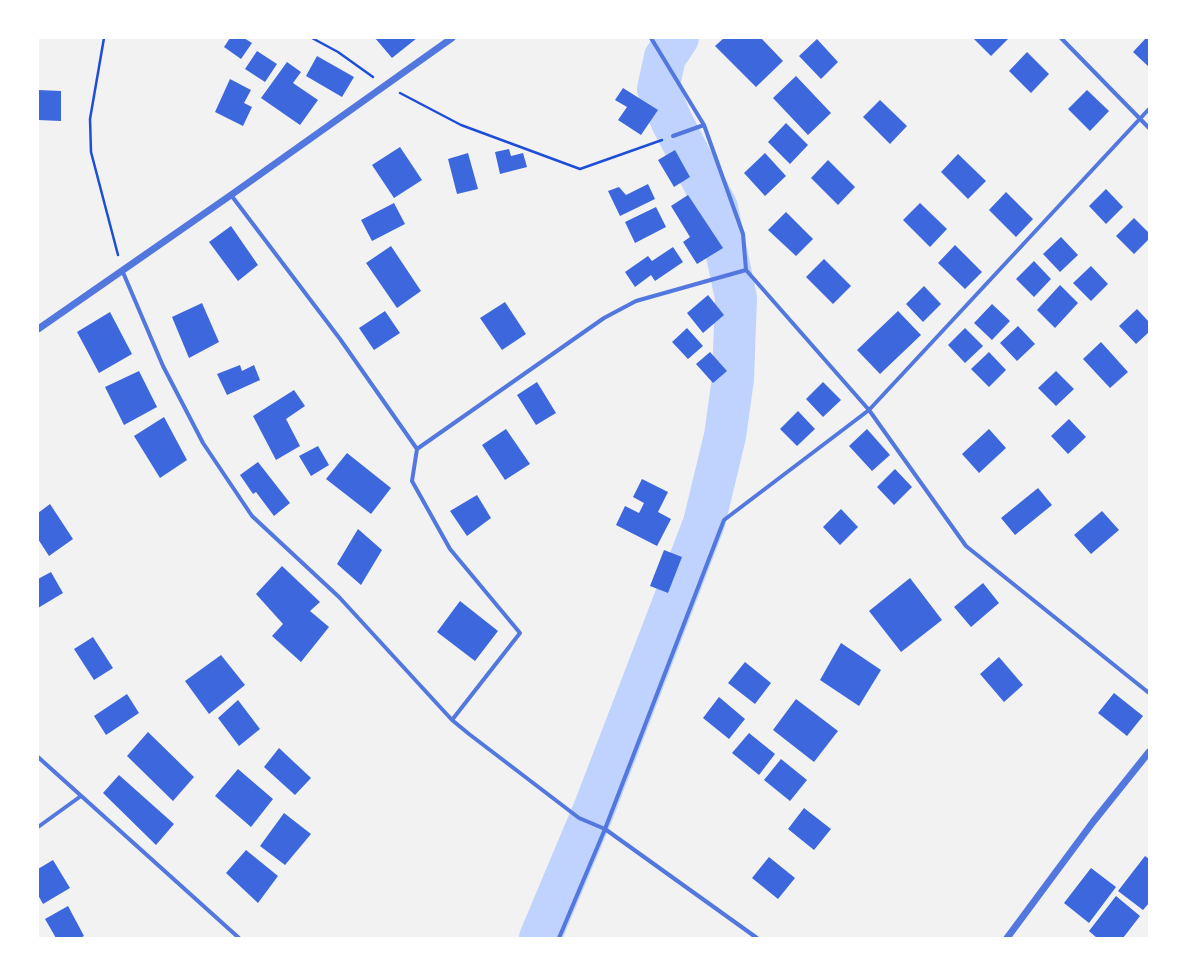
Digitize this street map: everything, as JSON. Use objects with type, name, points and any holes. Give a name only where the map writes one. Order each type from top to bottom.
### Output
[{"type":"street","points":[[38,329],[231,195],[452,38]]},
{"type":"street","points":[[651,38],[663,55],[704,125],[743,234],[745,270],[869,410],[966,546],[1149,693]]},
{"type":"street","points":[[1061,38],[1149,128]]},
{"type":"street","points":[[559,938],[605,829],[724,520],[869,410],[1149,109]]},
{"type":"street","points":[[674,136],[704,125]]},
{"type":"street","points":[[231,195],[340,339],[417,449],[412,481],[450,548],[520,633],[452,720]]},
{"type":"street","points":[[122,270],[163,366],[203,442],[252,516],[339,597],[452,720],[579,818],[605,829],[757,938]]},
{"type":"street","points":[[417,449],[604,318],[636,301],[745,270]]},
{"type":"street","points":[[1008,938],[1094,822],[1149,752]]},
{"type":"street","points":[[38,757],[239,938]]},
{"type":"street","points":[[38,826],[81,796]]},
{"type":"path","points":[[104,38],[90,119],[91,152],[122,270]]},
{"type":"path","points":[[312,38],[338,52],[386,86],[461,125],[580,169],[674,136]]},
{"type":"building","points":[[230,38],[244,38],[252,43],[241,59],[224,47]]},
{"type":"building","points":[[375,38],[417,38],[392,58]]},
{"type":"building","points":[[724,38],[761,38],[783,61],[756,87],[715,46]]},
{"type":"building","points":[[973,38],[1009,38],[991,56]]},
{"type":"building","points":[[1146,38],[1149,38],[1149,67],[1133,52]]},
{"type":"building","points":[[817,39],[838,62],[821,79],[799,56]]},
{"type":"building","points":[[257,51],[277,64],[265,82],[245,69]]},
{"type":"building","points":[[1027,52],[1049,74],[1031,93],[1009,71]]},
{"type":"building","points":[[317,56],[354,77],[342,97],[306,76]]},
{"type":"building","points":[[287,62],[301,72],[293,83],[318,100],[300,125],[261,98]]},
{"type":"building","points":[[796,76],[831,113],[808,135],[773,98]]},
{"type":"building","points":[[230,79],[251,90],[244,103],[252,107],[243,126],[215,112]]},
{"type":"building","points":[[623,88],[658,110],[641,135],[618,120],[627,107],[615,100]]},
{"type":"building","points":[[38,90],[61,91],[61,121],[38,120]]},
{"type":"building","points":[[1087,90],[1109,111],[1090,131],[1068,109]]},
{"type":"building","points":[[880,100],[907,126],[890,144],[863,117]]},
{"type":"building","points":[[786,123],[808,145],[790,164],[768,142]]},
{"type":"building","points":[[400,147],[422,180],[394,198],[372,165]]},
{"type":"building","points":[[509,149],[511,156],[523,153],[527,167],[500,174],[495,152]]},
{"type":"building","points":[[675,150],[690,177],[674,187],[658,160]]},
{"type":"building","points":[[468,153],[478,189],[457,194],[448,159]]},
{"type":"building","points":[[765,153],[786,176],[765,196],[744,173]]},
{"type":"building","points":[[958,154],[986,181],[968,199],[941,172]]},
{"type":"building","points":[[828,160],[855,187],[838,205],[811,178]]},
{"type":"building","points":[[648,184],[655,199],[620,216],[608,191],[619,187],[626,195]]},
{"type":"building","points":[[1106,189],[1123,207],[1106,224],[1089,206]]},
{"type":"building","points":[[1006,192],[1033,219],[1016,237],[989,210]]},
{"type":"building","points":[[688,195],[723,248],[697,264],[683,242],[690,237],[671,206]]},
{"type":"building","points":[[394,203],[405,224],[372,241],[361,220]]},
{"type":"building","points":[[920,203],[947,229],[930,247],[903,220]]},
{"type":"building","points":[[656,207],[666,227],[635,243],[625,222]]},
{"type":"building","points":[[786,212],[813,239],[796,256],[768,230]]},
{"type":"building","points":[[1134,218],[1149,233],[1149,239],[1134,254],[1116,236]]},
{"type":"building","points":[[231,226],[258,265],[238,281],[209,242]]},
{"type":"building","points":[[1061,237],[1078,255],[1060,272],[1043,254]]},
{"type":"building","points":[[955,245],[982,272],[965,289],[938,263]]},
{"type":"building","points":[[391,246],[421,291],[397,308],[366,263]]},
{"type":"building","points":[[673,247],[683,262],[655,281],[651,275],[635,287],[625,272],[648,256],[652,261]]},
{"type":"building","points":[[824,259],[851,286],[833,304],[806,277]]},
{"type":"building","points":[[1034,261],[1051,279],[1034,297],[1016,279]]},
{"type":"building","points":[[1091,266],[1108,284],[1091,301],[1073,283]]},
{"type":"building","points":[[1060,285],[1078,303],[1055,328],[1037,310]]},
{"type":"building","points":[[924,286],[941,304],[923,322],[906,304]]},
{"type":"building","points":[[708,295],[724,315],[703,333],[687,313]]},
{"type":"building","points":[[505,302],[526,334],[502,350],[480,318]]},
{"type":"building","points":[[202,303],[219,342],[189,358],[172,317]]},
{"type":"building","points":[[992,304],[1010,321],[992,340],[974,323]]},
{"type":"building","points":[[1137,309],[1149,322],[1149,332],[1136,344],[1119,326]]},
{"type":"building","points":[[385,311],[400,333],[374,350],[359,328]]},
{"type":"building","points":[[898,311],[921,335],[880,374],[857,350]]},
{"type":"building","points":[[110,312],[132,354],[99,373],[77,332]]},
{"type":"building","points":[[1018,326],[1035,344],[1017,361],[1000,343]]},
{"type":"building","points":[[687,328],[703,346],[688,359],[672,342]]},
{"type":"building","points":[[965,328],[983,346],[965,363],[948,345]]},
{"type":"building","points":[[1101,342],[1128,372],[1110,388],[1083,359]]},
{"type":"building","points":[[710,352],[727,371],[713,383],[696,364]]},
{"type":"building","points":[[989,352],[1006,370],[989,387],[971,369]]},
{"type":"building","points":[[240,365],[242,371],[254,365],[260,380],[227,395],[217,374]]},
{"type":"building","points":[[139,371],[157,407],[124,425],[105,387]]},
{"type":"building","points":[[1056,371],[1074,389],[1056,406],[1038,388]]},
{"type":"building","points":[[537,382],[556,413],[536,425],[517,395]]},
{"type":"building","points":[[823,382],[841,400],[823,417],[806,399]]},
{"type":"building","points":[[294,390],[305,406],[286,419],[300,446],[276,460],[253,416]]},
{"type":"building","points":[[798,411],[815,429],[797,446],[780,429]]},
{"type":"building","points":[[164,417],[187,460],[160,478],[134,436]]},
{"type":"building","points":[[1069,419],[1086,437],[1068,454],[1051,436]]},
{"type":"building","points":[[506,429],[530,464],[505,480],[482,445]]},
{"type":"building","points":[[867,429],[890,455],[872,471],[849,446]]},
{"type":"building","points":[[989,429],[1006,448],[979,473],[962,454]]},
{"type":"building","points":[[318,446],[329,465],[311,476],[299,456]]},
{"type":"building","points":[[347,453],[391,488],[371,514],[326,479]]},
{"type":"building","points":[[258,462],[290,503],[274,516],[256,492],[253,494],[240,475]]},
{"type":"building","points":[[895,469],[912,487],[894,505],[877,487]]},
{"type":"building","points":[[642,479],[668,492],[658,512],[671,519],[657,546],[616,525],[625,506],[639,513],[644,503],[633,497]]},
{"type":"building","points":[[1038,488],[1052,505],[1015,535],[1001,518]]},
{"type":"building","points":[[477,495],[491,518],[467,536],[450,511]]},
{"type":"building","points":[[50,504],[73,539],[49,556],[38,539],[38,513]]},
{"type":"building","points":[[841,509],[858,527],[840,545],[823,527]]},
{"type":"building","points":[[1102,511],[1119,530],[1091,554],[1074,535]]},
{"type":"building","points":[[358,529],[382,550],[361,585],[337,564]]},
{"type":"building","points":[[664,550],[682,557],[668,593],[650,586]]},
{"type":"building","points":[[282,566],[320,602],[310,611],[329,627],[301,662],[272,636],[283,624],[256,594]]},
{"type":"building","points":[[51,572],[63,593],[38,608],[38,579]]},
{"type":"building","points":[[910,578],[942,620],[901,652],[869,611]]},
{"type":"building","points":[[983,583],[999,603],[971,627],[954,607]]},
{"type":"building","points":[[460,601],[498,631],[475,661],[437,632]]},
{"type":"building","points":[[93,637],[113,668],[94,680],[74,649]]},
{"type":"building","points":[[841,643],[881,670],[859,706],[820,680]]},
{"type":"building","points":[[221,655],[245,685],[209,714],[185,681]]},
{"type":"building","points":[[999,657],[1023,685],[1004,702],[980,674]]},
{"type":"building","points":[[745,662],[771,683],[755,704],[728,683]]},
{"type":"building","points":[[1114,693],[1143,716],[1127,736],[1098,713]]},
{"type":"building","points":[[127,694],[139,713],[106,735],[94,716]]},
{"type":"building","points":[[719,697],[745,719],[729,739],[703,718]]},
{"type":"building","points":[[796,699],[838,731],[814,762],[773,730]]},
{"type":"building","points":[[238,700],[260,729],[239,746],[218,718]]},
{"type":"building","points":[[148,732],[194,777],[173,801],[127,756]]},
{"type":"building","points":[[749,733],[775,754],[759,775],[732,753]]},
{"type":"building","points":[[279,748],[311,778],[295,795],[264,767]]},
{"type":"building","points":[[781,759],[807,780],[790,801],[764,780]]},
{"type":"building","points":[[238,769],[273,799],[251,827],[215,796]]},
{"type":"building","points":[[119,775],[174,824],[156,845],[103,793]]},
{"type":"building","points":[[804,808],[831,829],[814,850],[788,829]]},
{"type":"building","points":[[284,813],[311,834],[285,865],[260,846]]},
{"type":"building","points":[[246,850],[278,876],[258,903],[226,873]]},
{"type":"building","points":[[1145,856],[1149,859],[1149,903],[1143,910],[1118,891]]},
{"type":"building","points":[[769,857],[795,878],[778,899],[752,878]]},
{"type":"building","points":[[53,860],[70,888],[43,904],[38,895],[38,869]]},
{"type":"building","points":[[1091,868],[1116,887],[1089,923],[1064,903]]},
{"type":"building","points":[[1116,896],[1140,916],[1123,938],[1097,938],[1089,931]]},
{"type":"building","points":[[68,906],[84,936],[80,938],[56,938],[45,919]]},
{"type":"waterway","points":[[540,938],[593,812],[704,523],[725,436],[733,379],[736,298],[717,208],[672,122],[658,89],[665,57],[678,38]]}]
